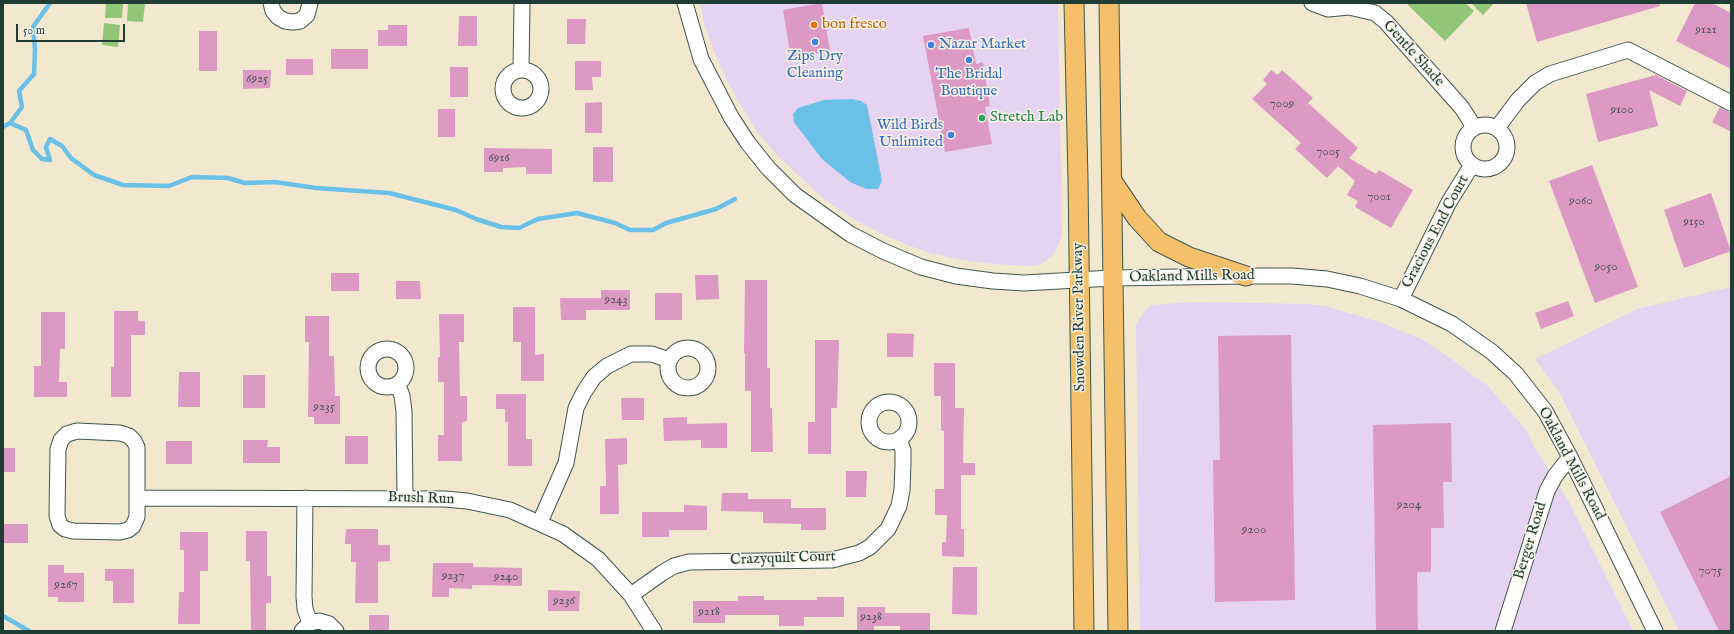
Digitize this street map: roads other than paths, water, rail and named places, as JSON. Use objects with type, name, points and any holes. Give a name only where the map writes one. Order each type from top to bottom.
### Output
[{"type":"main road","name":"Snowden River Parkway","points":[[1074,3],[1084,631]]},
{"type":"main road","points":[[1109,3],[1111,56],[1112,278],[1118,631]]},
{"type":"main road","points":[[1111,56],[1118,3]]},
{"type":"main road","points":[[1112,181],[1137,218],[1159,242],[1189,257],[1246,276]]},
{"type":"street","points":[[271,3],[273,11],[278,17],[285,21],[293,22],[300,21],[307,15],[310,3]]},
{"type":"street","points":[[521,70],[522,3]]},
{"type":"street","name":"Oakland Mills Road","points":[[686,3],[701,59],[735,123],[748,143],[768,168],[795,194],[819,213],[850,234],[883,251],[921,266],[956,276],[1024,283],[1112,278],[1246,276],[1292,276],[1327,279],[1360,286],[1401,299],[1452,324],[1492,352],[1516,374],[1545,411],[1570,457],[1655,631]]},
{"type":"street","name":"Gentle Shade","points":[[1312,3],[1328,9],[1349,8],[1375,13],[1386,22],[1458,104],[1474,127]]},
{"type":"street","points":[[1497,128],[1518,100],[1535,83],[1550,74],[1628,50],[1731,103]]},
{"type":"street","points":[[1489,125],[1497,128],[1503,133],[1506,140],[1507,149],[1504,159],[1497,165],[1489,168],[1480,168],[1472,165],[1464,154],[1463,145],[1465,137],[1474,127],[1489,125]]},
{"type":"street","name":"Gracious End Court","points":[[1401,299],[1449,202],[1472,165]]},
{"type":"street","points":[[540,522],[566,463],[576,408],[594,377],[607,366],[631,354],[652,354],[669,360]]},
{"type":"street","points":[[398,385],[402,396],[404,411],[405,498]]},
{"type":"street","points":[[77,431],[120,433],[129,436],[137,447],[138,498],[137,517],[133,526],[128,530],[120,532],[73,531],[65,529],[60,525],[57,516],[58,449],[61,440],[68,434],[77,431]]},
{"type":"street","name":"Crazyquilt Court","points":[[631,595],[668,569],[689,562],[827,560],[859,553],[870,547],[888,530],[899,506],[902,490],[903,463],[903,450],[899,439]]},
{"type":"street","name":"Berger Road","points":[[1503,631],[1547,491],[1555,476],[1570,457]]},
{"type":"street","name":"Brush Run","points":[[138,498],[405,498],[467,501],[510,510],[540,522],[563,534],[582,546],[598,559],[631,595],[654,631]]},
{"type":"street","points":[[304,498],[304,597],[306,627],[319,621],[329,624],[336,631]]},
{"type":"water","points":[[852,99],[861,101],[867,105],[882,181],[878,189],[866,189],[850,182],[822,159],[794,122],[793,114],[798,108],[824,100]]},
{"type":"waterway","points":[[3,127],[10,123],[22,107],[19,91],[34,74],[35,49],[33,27],[50,3]]},
{"type":"waterway","points":[[10,123],[26,130],[33,150],[42,159],[50,160],[46,147],[50,139],[62,146],[71,158],[94,175],[123,185],[169,186],[192,177],[228,178],[245,183],[275,182],[316,188],[389,193],[456,210],[476,219],[501,227],[519,228],[538,219],[577,213],[615,223],[630,230],[653,230],[666,223],[716,209],[735,199]]},
{"type":"waterway","points":[[3,616],[29,631]]},
{"type":"place","name":"bon fresco","points":[[814,25]]},
{"type":"place","name":"Zips Dry Cleaning","points":[[815,42]]},
{"type":"place","name":"Nazar Market","points":[[931,45]]},
{"type":"place","name":"The Bridal Boutique","points":[[969,60]]},
{"type":"place","name":"Stretch Lab","points":[[982,118]]},
{"type":"place","name":"Wild Birds Unlimited","points":[[951,135]]}]
